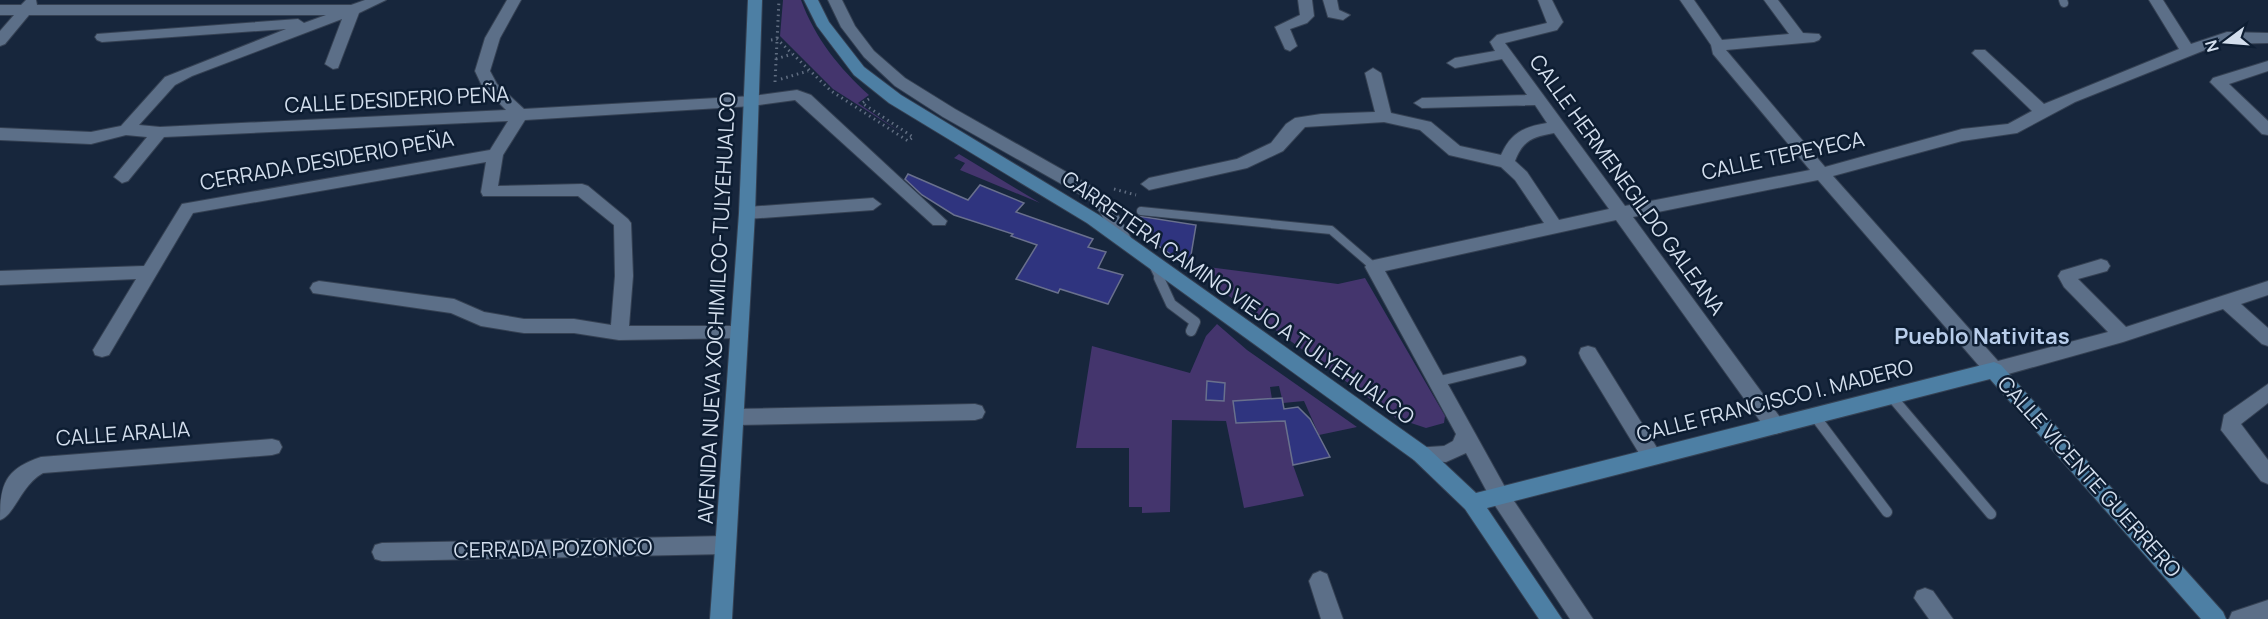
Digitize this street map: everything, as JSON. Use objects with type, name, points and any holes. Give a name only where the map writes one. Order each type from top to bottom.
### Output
[{"type":"main road","name":"AVENIDA NUEVA XOCHIMILCO-TULYEHUALCO","points":[[721,619],[747,213],[755,0]]},
{"type":"main road","name":"CARRETERA CAMINO VIEJO A TULYEHUALCO","points":[[811,0],[822,23],[859,71],[895,99],[1122,238],[1420,454],[1472,503],[1551,619]]},
{"type":"main road","name":"CALLE FRANCISCO I. MADERO","points":[[1472,503],[1994,370]]},
{"type":"main road","name":"CALLE VICENTE GUERRERO","points":[[1994,370],[2215,619]]},
{"type":"street","points":[[126,130],[170,81],[187,72],[379,0]]},
{"type":"street","points":[[514,0],[501,20],[482,65],[484,77],[520,116],[495,155],[489,192],[582,190],[622,223],[624,276],[619,333]]},
{"type":"street","points":[[835,0],[848,27],[869,54],[900,81],[949,113],[1095,195],[1122,238]]},
{"type":"street","points":[[1290,46],[1282,27],[1307,16],[1305,0]]},
{"type":"street","points":[[1330,0],[1333,14],[1343,15]]},
{"type":"street","name":"CALLE HERMENEGILDO GALEANA","points":[[1545,0],[1556,22],[1552,27],[1498,39],[1504,54],[1775,426]]},
{"type":"street","name":"CALLE VICENTE GUERRERO","points":[[1687,0],[1718,48],[1821,174],[1994,370]]},
{"type":"street","points":[[1718,48],[1806,37],[1771,0]]},
{"type":"street","points":[[2156,0],[2189,52]]},
{"type":"street","points":[[0,10],[30,5],[353,10]]},
{"type":"street","points":[[0,41],[30,5]]},
{"type":"street","points":[[333,64],[353,10]]},
{"type":"street","points":[[102,37],[318,23]]},
{"type":"street","name":"CALLE TEPEYECA","points":[[1374,267],[1619,213],[1821,174],[1953,138],[2011,129],[2042,111],[2138,68],[2227,37],[2268,38]]},
{"type":"street","points":[[1980,53],[2042,111]]},
{"type":"street","points":[[1455,63],[1504,54]]},
{"type":"street","points":[[2268,66],[2218,82],[2268,130]]},
{"type":"street","points":[[1372,73],[1384,117]]},
{"type":"street","name":"CALLE DESIDERIO PEÑA","points":[[0,134],[91,138],[126,130],[160,132],[520,116],[753,101],[797,95],[805,99],[939,221]]},
{"type":"street","points":[[1422,103],[1538,99]]},
{"type":"street","points":[[1149,184],[1241,164],[1277,147],[1292,128],[1301,122],[1321,118],[1384,117],[1425,126],[1455,151],[1506,162],[1521,176],[1555,227]]},
{"type":"street","points":[[1506,162],[1515,140],[1525,133],[1556,127]]},
{"type":"street","points":[[122,177],[160,132]]},
{"type":"street","name":"CERRADA DESIDERIO PEÑA","points":[[102,350],[188,208],[495,155]]},
{"type":"street","points":[[747,213],[873,204]]},
{"type":"street","points":[[2101,266],[2067,276],[2070,282],[2122,334]]},
{"type":"street","points":[[1374,267],[1499,495],[1582,619]]},
{"type":"street","points":[[0,278],[149,272]]},
{"type":"street","points":[[319,288],[454,306],[482,319],[524,326],[574,326],[619,333],[740,333]]},
{"type":"street","name":"CALLE FRANCISCO I. MADERO","points":[[1994,370],[2122,334],[2268,288]]},
{"type":"street","points":[[2228,302],[2268,339]]},
{"type":"street","points":[[1588,353],[1652,457]]},
{"type":"street","points":[[2268,392],[2231,421],[2231,430],[2268,475]]},
{"type":"street","points":[[735,417],[975,412]]},
{"type":"street","points":[[1420,454],[1446,454],[1461,447],[1466,435]]},
{"type":"street","name":"CALLE ARALIA","points":[[0,511],[20,477],[28,469],[41,465],[272,447]]},
{"type":"street","name":"CERRADA POZONCO","points":[[382,552],[725,545]]},
{"type":"street","points":[[1320,581],[1332,619]]},
{"type":"street","points":[[1925,598],[1942,619]]},
{"type":"street","points":[[2240,619],[2268,610]]},
{"type":"lane","points":[[1141,211],[1331,230],[1374,267]]},
{"type":"lane","points":[[1151,261],[1171,304],[1195,322],[1191,331]]},
{"type":"lane","points":[[1436,382],[1521,361]]},
{"type":"lane","points":[[1891,396],[1991,514]]},
{"type":"lane","points":[[1814,415],[1887,512]]},
{"type":"path","points":[[775,98],[779,0]]},
{"type":"path","points":[[754,42],[777,39]]},
{"type":"path","points":[[777,39],[831,91],[908,141],[914,137]]},
{"type":"path","points":[[776,59],[792,54]]},
{"type":"path","points":[[775,81],[808,71]]},
{"type":"path","points":[[1100,201],[1110,188],[1138,196],[1149,184]]},
{"type":"shaded area","points":[[783,0],[801,0],[813,27],[829,52],[869,95],[858,103],[902,133],[833,89],[780,36]]},
{"type":"shaded area","points":[[959,154],[1040,203],[960,170],[965,163],[954,158]]},
{"type":"shaded area","points":[[1185,264],[1338,284],[1365,278],[1445,416],[1444,423],[1426,428],[1396,418]]},
{"type":"shaded area","points":[[1217,324],[1247,350],[1357,427],[1319,435],[1304,401],[1283,403],[1279,386],[1270,387],[1272,399],[1233,401],[1236,423],[1286,421],[1293,465],[1304,496],[1244,508],[1226,421],[1172,420],[1170,512],[1142,513],[1142,507],[1129,507],[1129,448],[1076,448],[1092,346],[1190,373],[1206,336]]},
{"type":"building","points":[[908,174],[968,200],[980,185],[1024,203],[1016,212],[1093,239],[1088,247],[1106,252],[1098,268],[1123,275],[1108,304],[1060,289],[1058,293],[1016,279],[1037,245],[1011,236],[1013,234],[954,215],[922,195],[905,179]]},
{"type":"building","points":[[1138,216],[1196,225],[1189,267],[1150,240]]},
{"type":"building","points":[[1207,381],[1225,383],[1224,401],[1206,400]]},
{"type":"building","points":[[1282,398],[1284,409],[1298,407],[1310,419],[1330,457],[1293,465],[1285,421],[1236,423],[1233,401]]},
{"type":"district","name":"Pueblo Nativitas","points":[[1982,336]]}]
